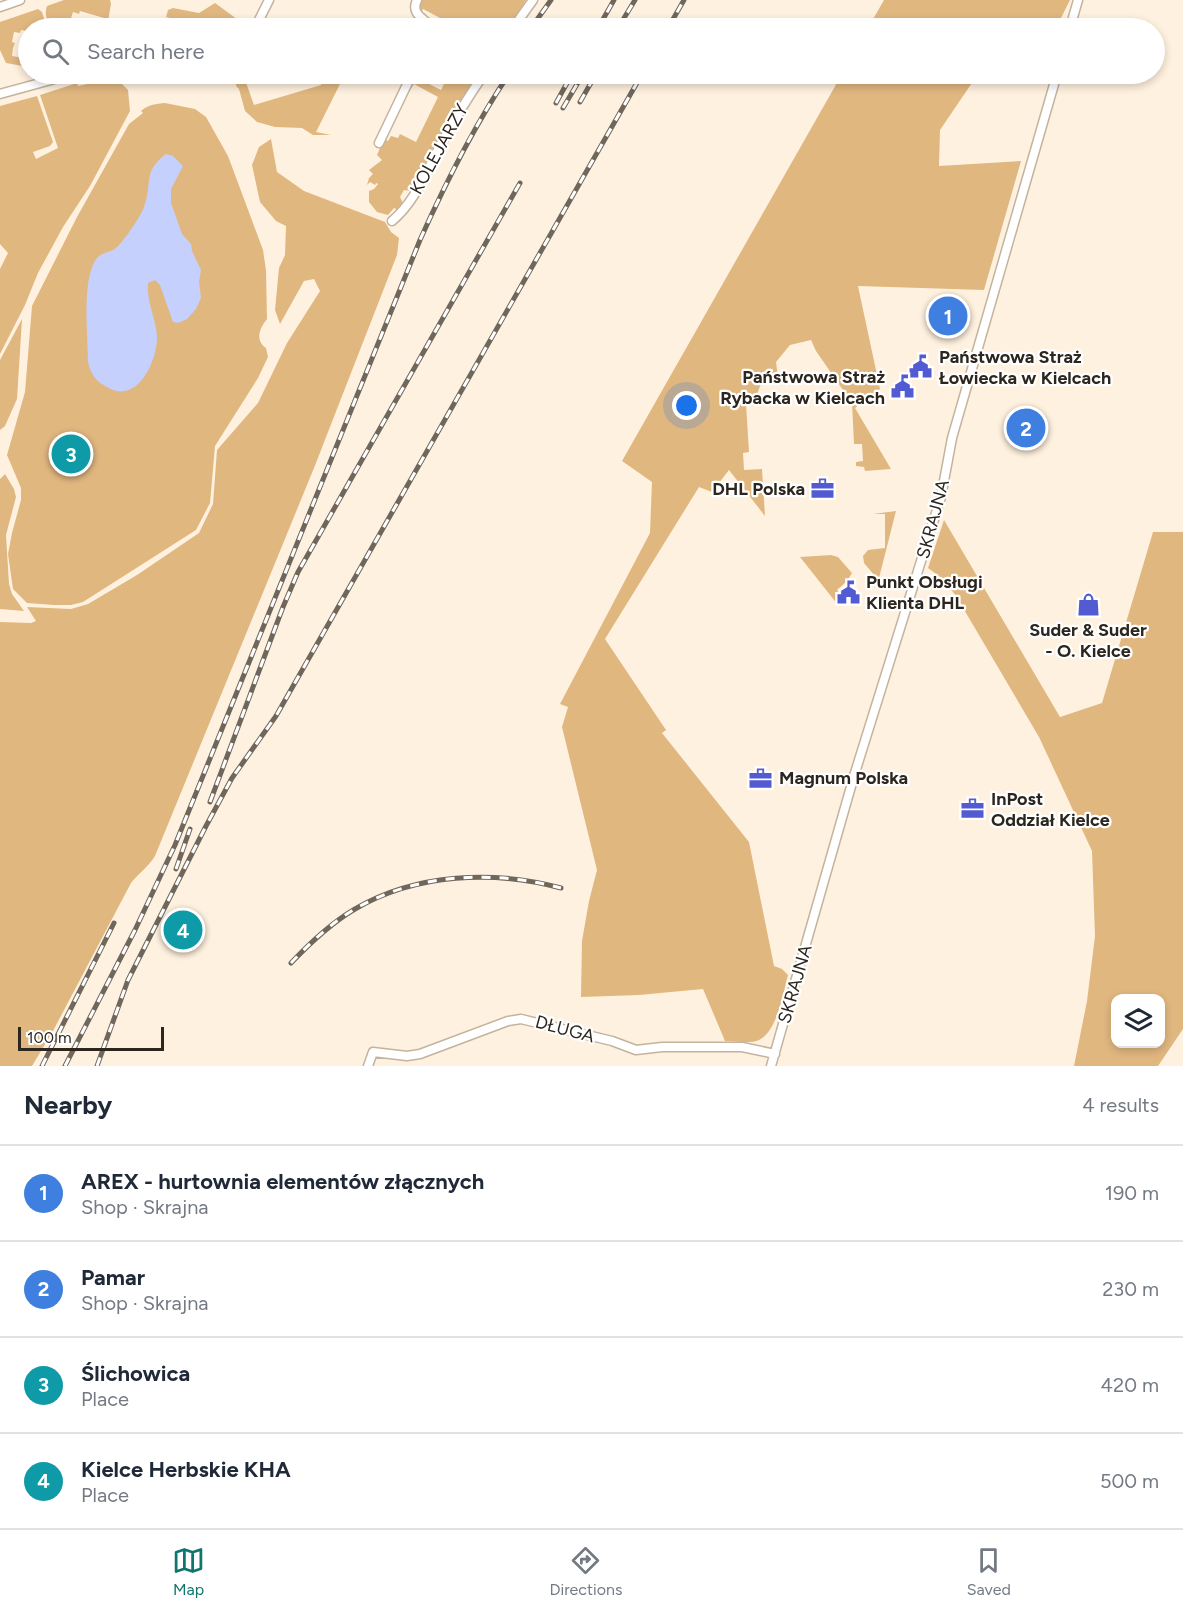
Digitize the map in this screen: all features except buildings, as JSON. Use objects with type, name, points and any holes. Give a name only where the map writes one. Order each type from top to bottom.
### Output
[{"type":"street","points":[[0,7],[20,0]]},
{"type":"street","points":[[260,18],[269,0]]},
{"type":"street","points":[[417,0],[414,6],[415,11],[422,18]]},
{"type":"street","points":[[520,18],[533,0]]},
{"type":"street","points":[[1073,18],[1078,0]]},
{"type":"street","points":[[0,94],[36,84]]},
{"type":"street","points":[[379,143],[407,84]]},
{"type":"street","name":"KOLEJARZY","points":[[392,222],[420,186],[478,84]]},
{"type":"street","name":"SKRAJNA","points":[[771,1066],[861,753],[941,497],[952,438],[1054,84]]},
{"type":"street","name":"DŁUGA","points":[[368,1066],[373,1052],[413,1056],[508,1021],[521,1019],[617,1042],[636,1050],[662,1047],[742,1047],[775,1054]]},
{"type":"shaded area","points":[[64,0],[110,0],[111,4],[109,18],[80,11],[79,14],[73,12],[71,18],[47,18],[47,6]]},
{"type":"shaded area","points":[[421,0],[526,0],[514,18],[440,18],[423,9],[421,13],[418,5]]},
{"type":"shaded area","points":[[884,0],[1070,0],[1061,18],[874,18]]},
{"type":"shaded area","points":[[215,3],[236,18],[166,17],[168,10],[173,8],[199,13]]},
{"type":"shaded area","points":[[38,9],[42,12],[44,18],[18,18],[18,33],[14,32],[12,42],[15,43],[12,56],[18,57],[18,65],[6,63],[0,50],[0,22]]},
{"type":"shaded area","points":[[74,84],[78,86],[122,84],[128,90],[130,111],[90,186],[63,227],[38,273],[25,305],[0,354],[0,269],[8,253],[0,244],[0,106],[37,96],[53,142],[50,146],[33,152],[36,159],[58,148],[40,95]]},
{"type":"shaded area","points":[[236,84],[247,84],[254,105],[322,84],[340,84],[316,132],[331,135],[313,135],[302,128],[275,127],[257,122],[245,111],[239,89]]},
{"type":"shaded area","points":[[414,84],[429,84],[441,90],[444,84],[473,84],[433,148],[411,191],[404,190],[400,197],[403,203],[396,212],[394,208],[388,215],[377,212],[369,202],[369,191],[378,184],[370,182],[367,185],[373,174],[369,170],[382,160],[377,155],[384,139],[388,141],[391,136],[398,138],[400,134],[416,142],[438,97]]},
{"type":"shaded area","points":[[836,84],[971,84],[940,130],[939,166],[1021,161],[984,290],[858,286],[880,389],[855,408],[891,469],[865,471],[864,467],[856,466],[856,462],[863,461],[862,444],[854,444],[852,403],[816,351],[811,340],[790,345],[776,362],[778,377],[761,385],[757,403],[746,404],[749,452],[743,453],[744,470],[762,469],[765,516],[729,470],[712,492],[699,487],[605,639],[666,730],[662,733],[749,842],[774,966],[782,969],[788,975],[775,1021],[765,1036],[752,1042],[725,1041],[703,989],[581,997],[582,941],[597,870],[562,727],[568,707],[560,704],[650,533],[652,482],[622,461]]},
{"type":"shaded area","points":[[165,103],[195,109],[206,117],[228,156],[263,250],[266,270],[267,319],[260,330],[259,338],[266,348],[268,357],[258,378],[215,446],[210,503],[196,530],[83,602],[71,605],[27,603],[13,589],[8,554],[21,500],[21,488],[7,455],[25,392],[32,306],[77,217],[129,124],[147,107]]},
{"type":"shaded area","points":[[271,139],[277,172],[304,191],[385,222],[391,232],[399,238],[397,255],[314,468],[155,856],[131,883],[53,1031],[32,1066],[0,1066],[0,622],[31,623],[36,621],[27,607],[71,609],[88,604],[137,575],[199,533],[213,504],[217,450],[258,403],[287,343],[320,291],[314,279],[304,281],[280,324],[275,310],[279,268],[285,255],[286,226],[276,221],[260,202],[252,165],[259,147]]},
{"type":"shaded area","points":[[22,319],[17,399],[5,426],[0,430],[0,360]]},
{"type":"shaded area","points":[[5,474],[16,497],[6,535],[9,584],[12,594],[24,611],[0,609],[0,479]]},
{"type":"shaded area","points":[[896,511],[879,578],[883,579],[881,583],[864,563],[863,556],[868,550],[885,548],[885,514],[873,514]]},
{"type":"shaded area","points":[[944,520],[1060,717],[1102,703],[1153,532],[1183,532],[1183,1029],[1158,1066],[1074,1066],[1087,1001],[1095,936],[1092,851],[1039,737],[956,596],[943,579],[928,568]]},
{"type":"shaded area","points":[[831,555],[838,557],[852,573],[837,590],[844,600],[838,605],[800,557]]},
{"type":"water","points":[[166,154],[173,156],[183,166],[171,189],[171,203],[182,234],[191,244],[201,270],[199,282],[201,298],[196,309],[187,319],[178,323],[173,322],[160,285],[155,280],[148,283],[157,339],[153,360],[143,379],[135,386],[127,391],[117,391],[97,380],[88,362],[87,292],[89,277],[98,257],[115,249],[135,223],[147,199],[151,172]]},
{"type":"railway","points":[[538,18],[551,0]]},
{"type":"railway","points":[[604,18],[614,0]]},
{"type":"railway","points":[[624,18],[635,0]]},
{"type":"railway","points":[[674,18],[684,0]]},
{"type":"railway","points":[[65,1066],[135,930],[175,845],[420,240],[461,155],[503,84]]},
{"type":"railway","points":[[556,103],[566,84]]},
{"type":"railway","points":[[563,108],[577,84]]},
{"type":"railway","points":[[580,102],[590,84]]},
{"type":"railway","points":[[97,1066],[128,980],[232,778],[276,716],[636,84]]},
{"type":"railway","points":[[210,802],[298,572],[520,183]]},
{"type":"railway","points":[[176,869],[190,829]]},
{"type":"railway","points":[[291,963],[321,934],[355,909],[404,888],[456,878],[482,877],[535,882],[561,888]]},
{"type":"railway","points":[[42,1066],[114,923]]},
{"type":"place","name":"AREX - hurtownia elementów złącznych","points":[[948,316]]},
{"type":"place","name":"Państwowa Straż Łowiecka w Kielcach","points":[[921,367]]},
{"type":"place","name":"Państwowa Straż Rybacka w Kielcach","points":[[903,387]]},
{"type":"place","name":"Pamar","points":[[1026,428]]},
{"type":"place","name":"Ślichowica","points":[[71,454]]},
{"type":"place","name":"DHL Polska","points":[[823,489]]},
{"type":"place","name":"Punkt Obsługi Klienta DHL","points":[[848,592]]},
{"type":"place","name":"Suder & Suder - O. Kielce","points":[[1088,604]]},
{"type":"place","name":"Magnum Polska","points":[[761,778]]},
{"type":"place","name":"InPost Oddział Kielce","points":[[973,809]]},
{"type":"place","name":"Kielce Herbskie KHA","points":[[183,930]]}]
